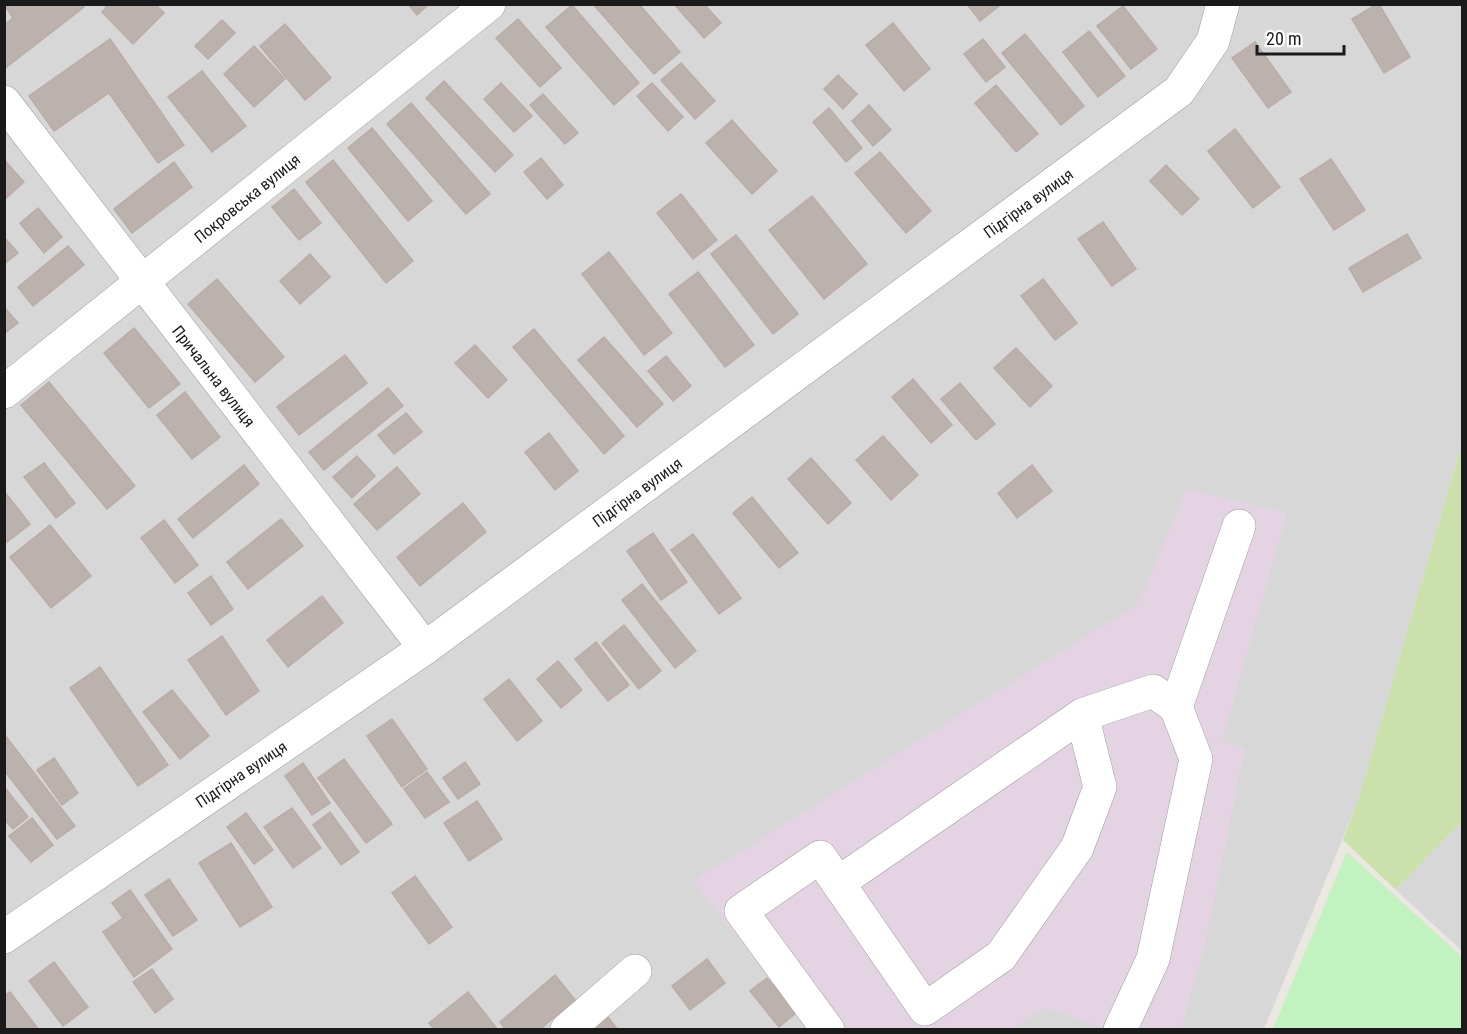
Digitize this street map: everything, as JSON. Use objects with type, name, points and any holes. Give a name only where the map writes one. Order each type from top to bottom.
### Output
[{"type":"street","name":"Покровська вулиця","points":[[4,392],[489,4]]},
{"type":"street","name":"Підгірна вулиця","points":[[4,937],[425,648],[1179,91],[1213,41],[1223,4]]},
{"type":"street","name":"Причальна вулиця","points":[[4,102],[425,648]]},
{"type":"street","points":[[1176,707],[1239,526]]},
{"type":"street","points":[[838,883],[1082,715],[1153,691],[1176,707],[1196,759],[1153,958],[1120,1029]]},
{"type":"street","points":[[828,1029],[741,911],[820,857],[925,1009],[1001,956],[1077,848],[1100,787],[1082,715]]},
{"type":"street","points":[[567,1029],[635,970]]},
{"type":"shaded area","points":[[5,5],[1462,5],[1462,443],[1359,799],[1264,1029],[5,1030]]},
{"type":"shaded area","points":[[1186,489],[1287,513],[1222,741],[1245,748],[1206,940],[1181,1029],[1106,1029],[1044,1008],[1012,1029],[810,1029],[693,881],[1139,603]]},
{"type":"shaded area","points":[[1462,821],[1462,951],[1396,890]]},
{"type":"green space","points":[[1462,443],[1462,821],[1396,890],[1343,840],[1359,798]]},
{"type":"green space","points":[[1347,852],[1462,957],[1462,1029],[1273,1029]]},
{"type":"building","points":[[4,4],[82,4],[84,7],[4,69],[4,25],[13,18]]},
{"type":"building","points":[[109,4],[155,4],[164,13],[133,44],[102,12]]},
{"type":"building","points":[[408,4],[429,4],[417,15]]},
{"type":"building","points":[[593,4],[639,4],[680,52],[654,74]]},
{"type":"building","points":[[674,4],[704,4],[721,23],[704,38]]},
{"type":"building","points":[[967,4],[998,4],[999,6],[980,21]]},
{"type":"building","points":[[1377,4],[1410,57],[1384,73],[1352,19]]},
{"type":"building","points":[[572,5],[639,83],[614,105],[546,27]]},
{"type":"building","points":[[1123,6],[1157,49],[1131,69],[1097,26]]},
{"type":"building","points":[[518,19],[561,68],[540,87],[496,38]]},
{"type":"building","points":[[222,20],[235,33],[208,59],[195,46]]},
{"type":"building","points":[[893,23],[930,69],[904,91],[866,45]]},
{"type":"building","points":[[285,24],[331,78],[305,100],[260,46]]},
{"type":"building","points":[[1089,31],[1125,76],[1098,97],[1063,52]]},
{"type":"building","points":[[1025,34],[1084,106],[1061,125],[1002,53]]},
{"type":"building","points":[[110,39],[184,145],[158,163],[109,93],[54,131],[29,96]]},
{"type":"building","points":[[983,39],[1005,67],[986,82],[964,54]]},
{"type":"building","points":[[1255,42],[1291,92],[1268,108],[1232,58]]},
{"type":"building","points":[[254,46],[285,79],[254,107],[224,74]]},
{"type":"building","points":[[681,63],[715,101],[695,119],[661,80]]},
{"type":"building","points":[[202,71],[246,126],[212,152],[168,97]]},
{"type":"building","points":[[838,75],[857,94],[843,109],[824,89]]},
{"type":"building","points":[[444,81],[513,155],[495,172],[426,98]]},
{"type":"building","points":[[501,83],[532,116],[514,132],[484,99]]},
{"type":"building","points":[[652,83],[683,117],[668,131],[637,96]]},
{"type":"building","points":[[996,85],[1038,134],[1016,152],[975,103]]},
{"type":"building","points":[[543,94],[578,133],[565,144],[530,105]]},
{"type":"building","points":[[411,103],[490,194],[466,214],[387,124]]},
{"type":"building","points":[[869,105],[891,130],[873,146],[852,121]]},
{"type":"building","points":[[829,108],[862,148],[846,162],[813,122]]},
{"type":"building","points":[[732,120],[777,171],[752,194],[706,143]]},
{"type":"building","points":[[372,128],[432,201],[408,221],[348,148]]},
{"type":"building","points":[[1235,129],[1280,187],[1253,208],[1208,151]]},
{"type":"building","points":[[880,152],[931,211],[906,233],[855,173]]},
{"type":"building","points":[[541,158],[563,185],[547,199],[524,172]]},
{"type":"building","points":[[1331,159],[1365,210],[1334,230],[1300,179]]},
{"type":"building","points":[[333,160],[413,261],[386,283],[306,182]]},
{"type":"building","points":[[6,162],[24,182],[4,200],[4,163]]},
{"type":"building","points":[[174,162],[192,187],[132,233],[114,209]]},
{"type":"building","points":[[1166,165],[1199,199],[1182,215],[1150,181]]},
{"type":"building","points":[[294,189],[321,223],[299,240],[272,207]]},
{"type":"building","points":[[681,194],[717,240],[693,259],[657,213]]},
{"type":"building","points":[[812,196],[867,264],[824,299],[769,230]]},
{"type":"building","points":[[38,208],[62,237],[44,253],[20,223]]},
{"type":"building","points":[[1103,222],[1136,269],[1112,286],[1078,239]]},
{"type":"building","points":[[1407,234],[1421,258],[1363,292],[1349,268]]},
{"type":"building","points":[[736,235],[798,314],[773,334],[711,254]]},
{"type":"building","points":[[4,237],[18,253],[4,264]]},
{"type":"building","points":[[68,246],[84,265],[33,306],[18,287]]},
{"type":"building","points":[[609,252],[672,333],[644,355],[582,274]]},
{"type":"building","points":[[310,254],[330,277],[300,304],[280,281]]},
{"type":"building","points":[[698,272],[754,345],[725,367],[669,294]]},
{"type":"building","points":[[217,279],[284,357],[255,382],[188,304]]},
{"type":"building","points":[[1043,279],[1077,323],[1055,340],[1021,296]]},
{"type":"building","points":[[4,307],[18,323],[4,334]]},
{"type":"building","points":[[134,328],[180,384],[149,408],[104,353]]},
{"type":"building","points":[[534,329],[624,436],[604,454],[513,347]]},
{"type":"building","points":[[604,337],[663,404],[637,427],[578,360]]},
{"type":"building","points":[[475,345],[507,380],[488,398],[455,363]]},
{"type":"building","points":[[1016,348],[1052,386],[1030,407],[994,368]]},
{"type":"building","points":[[345,355],[367,383],[299,435],[277,407]]},
{"type":"building","points":[[666,356],[691,386],[673,401],[648,371]]},
{"type":"building","points":[[913,379],[952,425],[931,443],[892,397]]},
{"type":"building","points":[[49,382],[135,486],[107,509],[21,405]]},
{"type":"building","points":[[960,383],[995,424],[976,440],[941,399]]},
{"type":"building","points":[[388,388],[403,406],[324,470],[309,452]]},
{"type":"building","points":[[185,392],[220,437],[192,459],[157,415]]},
{"type":"building","points":[[406,413],[422,432],[394,454],[378,435]]},
{"type":"building","points":[[549,433],[578,471],[555,490],[525,452]]},
{"type":"building","points":[[883,436],[918,475],[891,500],[856,460]]},
{"type":"building","points":[[357,456],[375,476],[352,498],[333,477]]},
{"type":"building","points":[[811,458],[851,503],[828,524],[788,479]]},
{"type":"building","points":[[44,463],[75,503],[56,518],[24,477]]},
{"type":"building","points":[[244,465],[259,484],[193,538],[178,519]]},
{"type":"building","points":[[1032,465],[1052,491],[1017,518],[998,493]]},
{"type":"building","points":[[397,467],[420,494],[377,530],[354,504]]},
{"type":"building","points":[[4,491],[30,524],[7,542],[4,539]]},
{"type":"building","points":[[752,497],[798,553],[779,568],[733,513]]},
{"type":"building","points":[[463,503],[486,532],[420,586],[397,557]]},
{"type":"building","points":[[281,519],[303,546],[248,589],[227,562]]},
{"type":"building","points":[[164,520],[198,565],[175,583],[141,538]]},
{"type":"building","points":[[50,525],[91,576],[51,608],[10,557]]},
{"type":"building","points":[[653,533],[687,582],[661,600],[627,551]]},
{"type":"building","points":[[693,534],[741,598],[719,614],[671,550]]},
{"type":"building","points":[[211,576],[233,609],[211,625],[188,593]]},
{"type":"building","points":[[642,584],[696,651],[675,668],[622,600]]},
{"type":"building","points":[[322,596],[343,623],[288,667],[267,640]]},
{"type":"building","points":[[624,625],[661,671],[639,689],[602,643]]},
{"type":"building","points":[[222,636],[259,691],[226,715],[188,660]]},
{"type":"building","points":[[596,642],[629,685],[608,701],[575,659]]},
{"type":"building","points":[[558,661],[582,690],[561,708],[537,679]]},
{"type":"building","points":[[100,667],[168,765],[138,786],[70,688]]},
{"type":"building","points":[[509,679],[542,721],[517,741],[484,699]]},
{"type":"building","points":[[172,690],[209,736],[180,759],[143,712]]},
{"type":"building","points":[[392,719],[427,769],[402,787],[367,736]]},
{"type":"building","points":[[4,734],[75,826],[57,839],[4,770]]},
{"type":"building","points":[[54,758],[78,793],[62,805],[37,770]]},
{"type":"building","points":[[344,759],[392,824],[366,843],[318,778]]},
{"type":"building","points":[[465,762],[480,784],[458,799],[443,778]]},
{"type":"building","points":[[303,763],[330,803],[312,815],[285,776]]},
{"type":"building","points":[[427,772],[449,802],[425,818],[404,789]]},
{"type":"building","points":[[6,789],[28,817],[13,829],[4,819]]},
{"type":"building","points":[[477,801],[502,839],[469,861],[444,823]]},
{"type":"building","points":[[292,808],[321,848],[293,868],[264,827]]},
{"type":"building","points":[[330,812],[359,852],[341,865],[313,825]]},
{"type":"building","points":[[246,813],[273,850],[254,864],[227,827]]},
{"type":"building","points":[[32,818],[53,845],[31,862],[9,836]]},
{"type":"building","points":[[231,843],[272,907],[240,927],[199,863]]},
{"type":"building","points":[[415,876],[452,927],[429,944],[392,893]]},
{"type":"building","points":[[169,879],[197,920],[173,936],[145,895]]},
{"type":"building","points":[[130,890],[172,949],[134,977],[103,932],[123,918],[112,903]]},
{"type":"building","points":[[707,959],[725,983],[690,1010],[672,986]]},
{"type":"building","points":[[54,962],[88,1007],[63,1026],[29,981]]},
{"type":"building","points":[[152,969],[173,999],[155,1013],[133,982]]},
{"type":"building","points":[[555,975],[575,1000],[539,1030],[506,1030],[500,1022]]},
{"type":"building","points":[[767,978],[796,1013],[779,1027],[750,991]]},
{"type":"building","points":[[10,992],[39,1030],[4,1030],[4,996]]},
{"type":"building","points":[[468,992],[498,1030],[435,1030],[429,1023]]},
{"type":"building","points":[[604,1012],[618,1030],[590,1030]]}]
